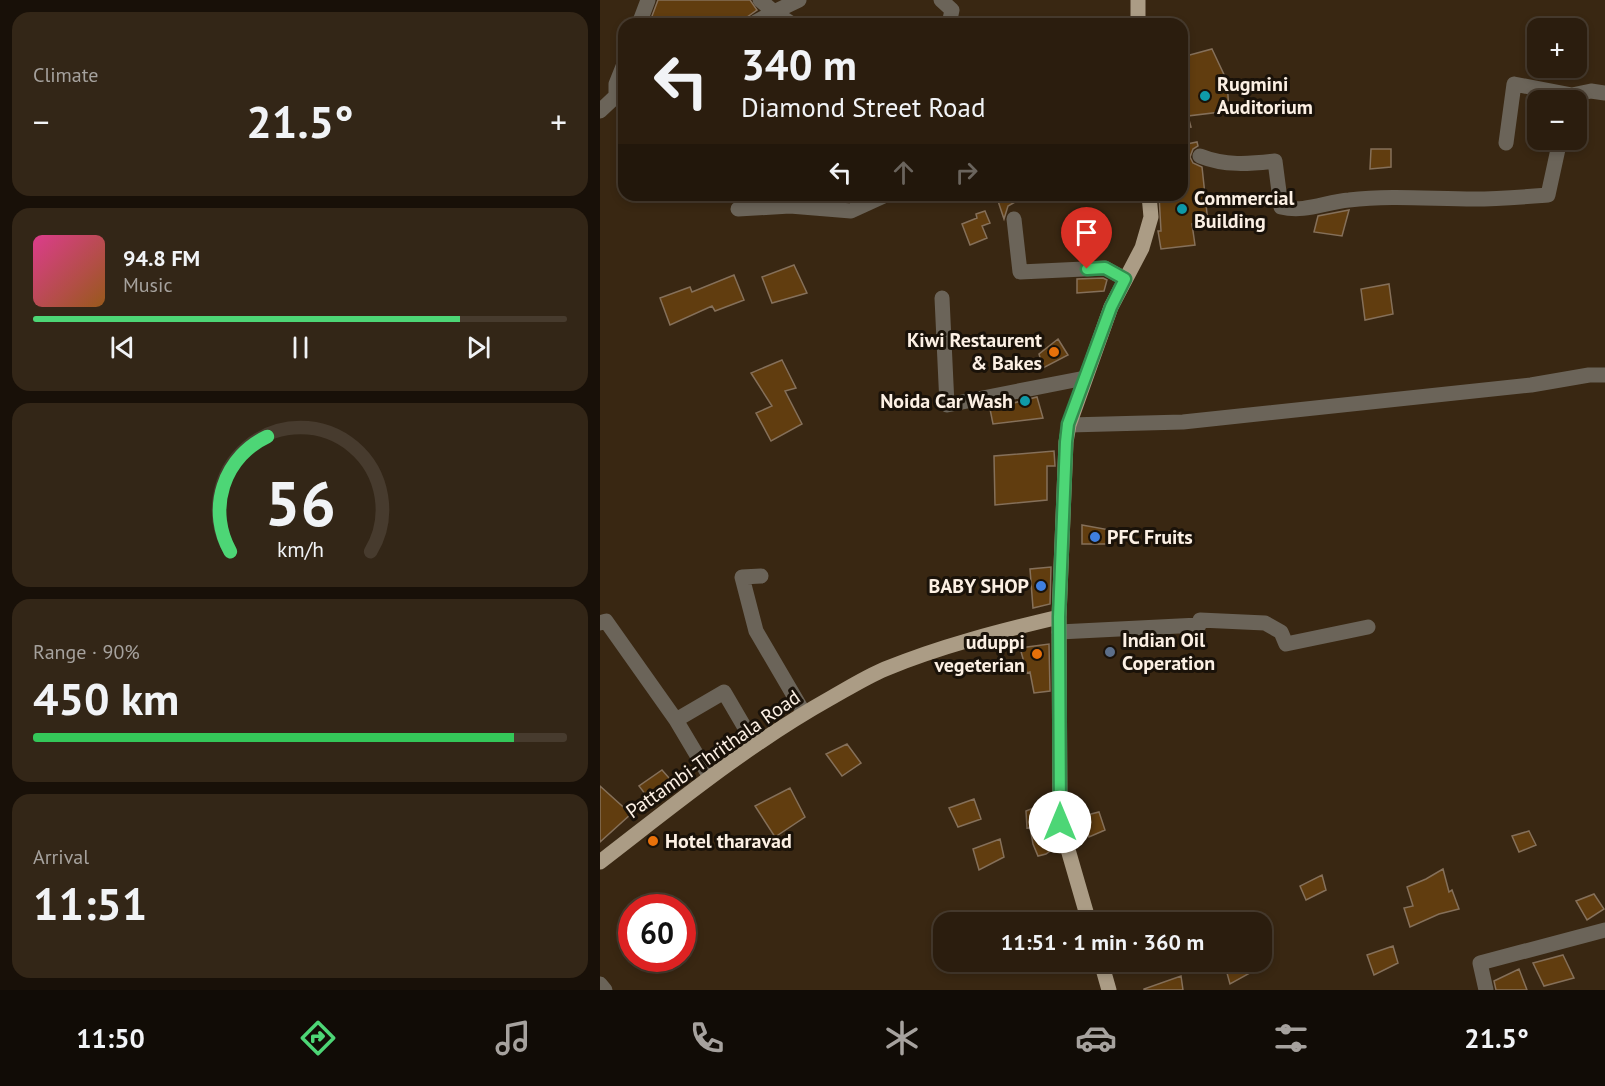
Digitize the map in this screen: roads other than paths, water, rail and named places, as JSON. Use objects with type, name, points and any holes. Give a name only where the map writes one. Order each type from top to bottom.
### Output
[{"type":"main road","points":[[1138,0],[1138,18]]},
{"type":"main road","points":[[1086,912],[1060,822],[1059,624],[1065,453],[1068,424],[1111,307],[1142,248],[1151,217],[1150,201]]},
{"type":"main road","name":"Pattambi-Thrithala Road","points":[[600,862],[755,745],[804,713],[883,670],[977,637],[1059,624]]},
{"type":"main road","points":[[1104,972],[1109,990]]},
{"type":"street","points":[[641,18],[648,0]]},
{"type":"street","points":[[760,0],[783,18]]},
{"type":"street","points":[[763,18],[799,0]]},
{"type":"street","points":[[941,0],[952,10],[950,18]]},
{"type":"street","points":[[1506,143],[1514,84],[1538,90]]},
{"type":"street","points":[[1587,92],[1605,93]]},
{"type":"street","points":[[600,111],[618,98]]},
{"type":"street","points":[[1200,156],[1214,161],[1240,165],[1275,161],[1281,207],[1295,210],[1349,200],[1433,197],[1504,198],[1548,195],[1558,150]]},
{"type":"street","points":[[738,209],[790,206],[852,212],[874,201]]},
{"type":"street","points":[[1014,219],[1020,272],[1105,268],[1125,279]]},
{"type":"street","points":[[942,298],[947,405],[1085,378]]},
{"type":"street","points":[[1068,424],[1183,422],[1605,375]]},
{"type":"street","points":[[761,576],[742,577],[756,632],[804,713]]},
{"type":"street","points":[[1059,624],[1199,625],[1200,620],[1265,623],[1281,632],[1286,644],[1368,627]]},
{"type":"street","points":[[600,623],[606,621],[676,720],[710,777]]},
{"type":"street","points":[[676,720],[724,692],[755,745]]},
{"type":"street","points":[[1486,990],[1480,963],[1605,930]]},
{"type":"street","points":[[600,984],[605,990]]},
{"type":"place","name":"Rugmini Auditorium","points":[[1205,96]]},
{"type":"place","name":"Commercial Building","points":[[1182,209]]},
{"type":"place","name":"Kiwi Restaurent & Bakes","points":[[1054,352]]},
{"type":"place","name":"Noida Car Wash","points":[[1025,401]]},
{"type":"place","name":"PFC Fruits","points":[[1095,537]]},
{"type":"place","name":"BABY SHOP","points":[[1041,586]]},
{"type":"place","name":"Indian Oil Coperation","points":[[1110,652]]},
{"type":"place","name":"uduppi vegeterian","points":[[1037,654]]},
{"type":"place","name":"Hotel tharavad","points":[[653,841]]}]
